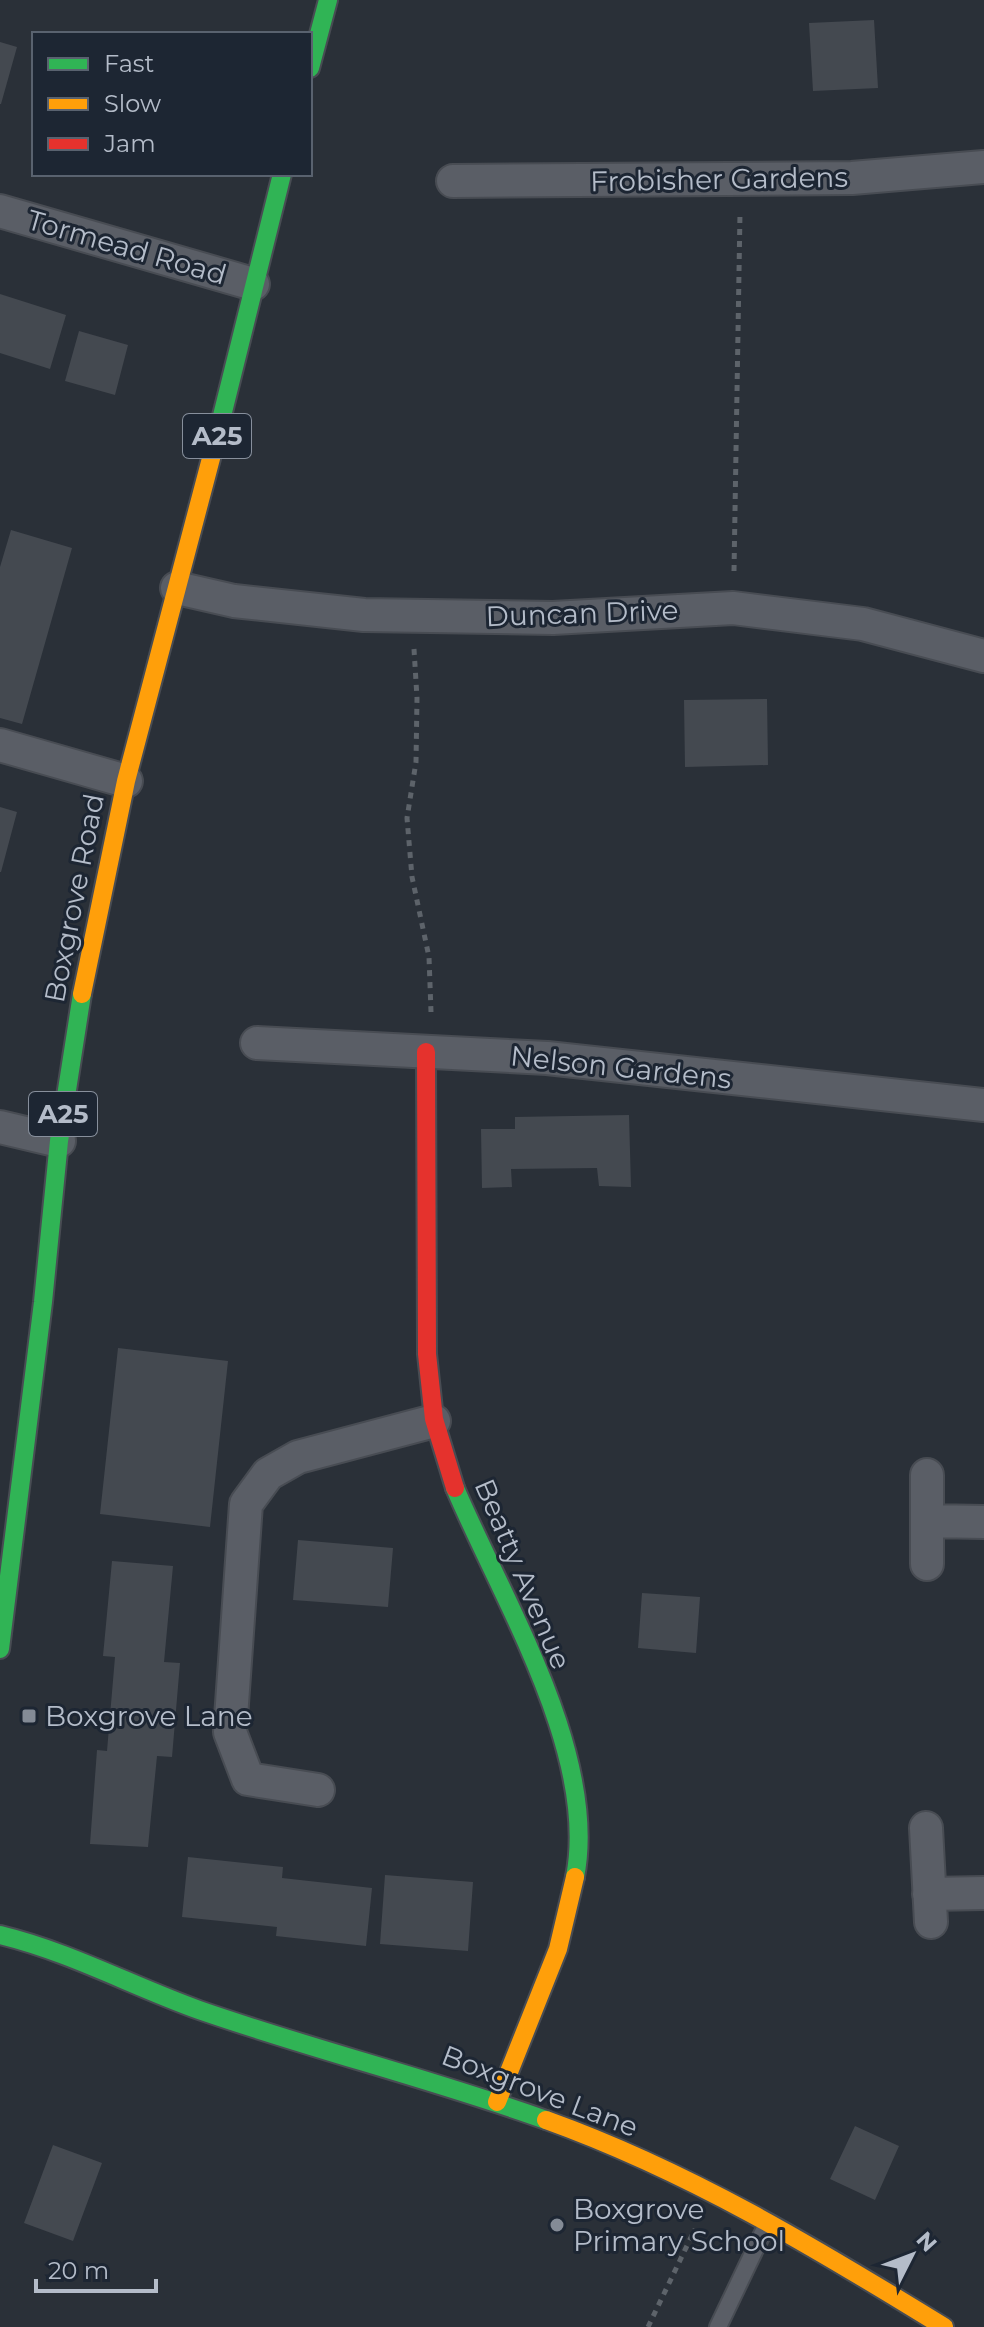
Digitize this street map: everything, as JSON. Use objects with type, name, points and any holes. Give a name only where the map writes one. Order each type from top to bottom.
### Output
[{"type":"street","points":[[312,60],[328,0]]},
{"type":"street","name":"Frobisher Gardens","points":[[453,181],[852,178],[984,167]]},
{"type":"street","name":"Boxgrove Road","points":[[0,1649],[43,1302],[59,1141],[86,971],[126,781],[222,419],[281,176]]},
{"type":"street","name":"Tormead Road","points":[[0,211],[253,284]]},
{"type":"street","name":"Duncan Drive","points":[[177,588],[234,601],[364,615],[553,618],[733,608],[863,624],[984,656]]},
{"type":"street","points":[[0,745],[126,781]]},
{"type":"street","name":"Nelson Gardens","points":[[257,1043],[547,1058],[984,1105]]},
{"type":"street","name":"Beatty Avenue","points":[[426,1052],[425,1335],[434,1421],[452,1482],[482,1544],[562,1735],[577,1792],[581,1845],[574,1894],[557,1950],[497,2102]]},
{"type":"street","points":[[0,1127],[59,1141]]},
{"type":"street","points":[[318,1790],[248,1779],[230,1732],[246,1504],[268,1474],[298,1457],[434,1421]]},
{"type":"street","points":[[927,1475],[927,1564]]},
{"type":"street","points":[[928,1521],[984,1522]]},
{"type":"street","points":[[926,1828],[930,1908],[984,1893]]},
{"type":"street","name":"Boxgrove Lane","points":[[0,1935],[27,1940],[84,1960],[199,2009],[497,2102],[606,2143],[769,2221],[944,2327]]},
{"type":"lane","points":[[718,2327],[769,2221]]},
{"type":"path","points":[[733,608],[741,180]]},
{"type":"path","points":[[413,616],[416,762],[407,818],[412,877],[429,957],[431,1014],[426,1052]]},
{"type":"path","points":[[648,2327],[713,2192]]},
{"type":"building","points":[[874,20],[878,88],[813,91],[809,23]]},
{"type":"building","points":[[0,42],[17,47],[1,104],[0,104]]},
{"type":"building","points":[[0,294],[66,315],[50,369],[0,353]]},
{"type":"building","points":[[79,331],[128,345],[115,395],[65,381]]},
{"type":"building","points":[[11,530],[72,548],[22,724],[0,718],[0,567]]},
{"type":"building","points":[[767,699],[768,765],[685,767],[684,700]]},
{"type":"building","points":[[0,807],[17,812],[1,872],[0,872]]},
{"type":"building","points":[[629,1115],[631,1187],[599,1186],[597,1168],[511,1169],[512,1187],[482,1188],[481,1129],[515,1129],[515,1117]]},
{"type":"building","points":[[118,1348],[228,1361],[210,1527],[100,1514]]},
{"type":"building","points":[[298,1540],[393,1548],[388,1607],[293,1600]]},
{"type":"building","points":[[112,1561],[173,1566],[164,1662],[180,1663],[172,1757],[157,1756],[148,1847],[90,1844],[97,1750],[107,1751],[115,1657],[103,1656]]},
{"type":"building","points":[[642,1593],[700,1597],[696,1653],[638,1648]]},
{"type":"building","points":[[188,1857],[283,1867],[282,1878],[372,1888],[366,1946],[276,1936],[277,1927],[182,1917]]},
{"type":"building","points":[[385,1875],[473,1882],[468,1951],[380,1944]]},
{"type":"building","points":[[855,2126],[899,2146],[875,2200],[830,2179]]},
{"type":"building","points":[[53,2145],[102,2163],[73,2241],[24,2223]]},
{"type":"traffic: fast","points":[[312,60],[328,0]]},
{"type":"traffic: fast","points":[[219,428],[282,176]]},
{"type":"traffic: fast","points":[[0,1649],[43,1302],[59,1141],[82,994]]},
{"type":"traffic: fast","points":[[455,1488],[542,1678],[560,1730],[573,1780],[579,1830],[575,1877]]},
{"type":"traffic: fast","points":[[0,1935],[76,1960],[199,2010],[546,2120]]},
{"type":"traffic: slow","points":[[82,994],[126,781],[219,428]]},
{"type":"traffic: slow","points":[[497,2102],[558,1949],[575,1877]]},
{"type":"traffic: slow","points":[[546,2120],[599,2140],[701,2187],[848,2268],[944,2327]]},
{"type":"traffic: jam","points":[[426,1052],[427,1354],[434,1419],[455,1488]]},
{"type":"place","name":"Boxgrove Lane","points":[[29,1716]]},
{"type":"place","name":"Boxgrove Primary School","points":[[557,2225]]}]
